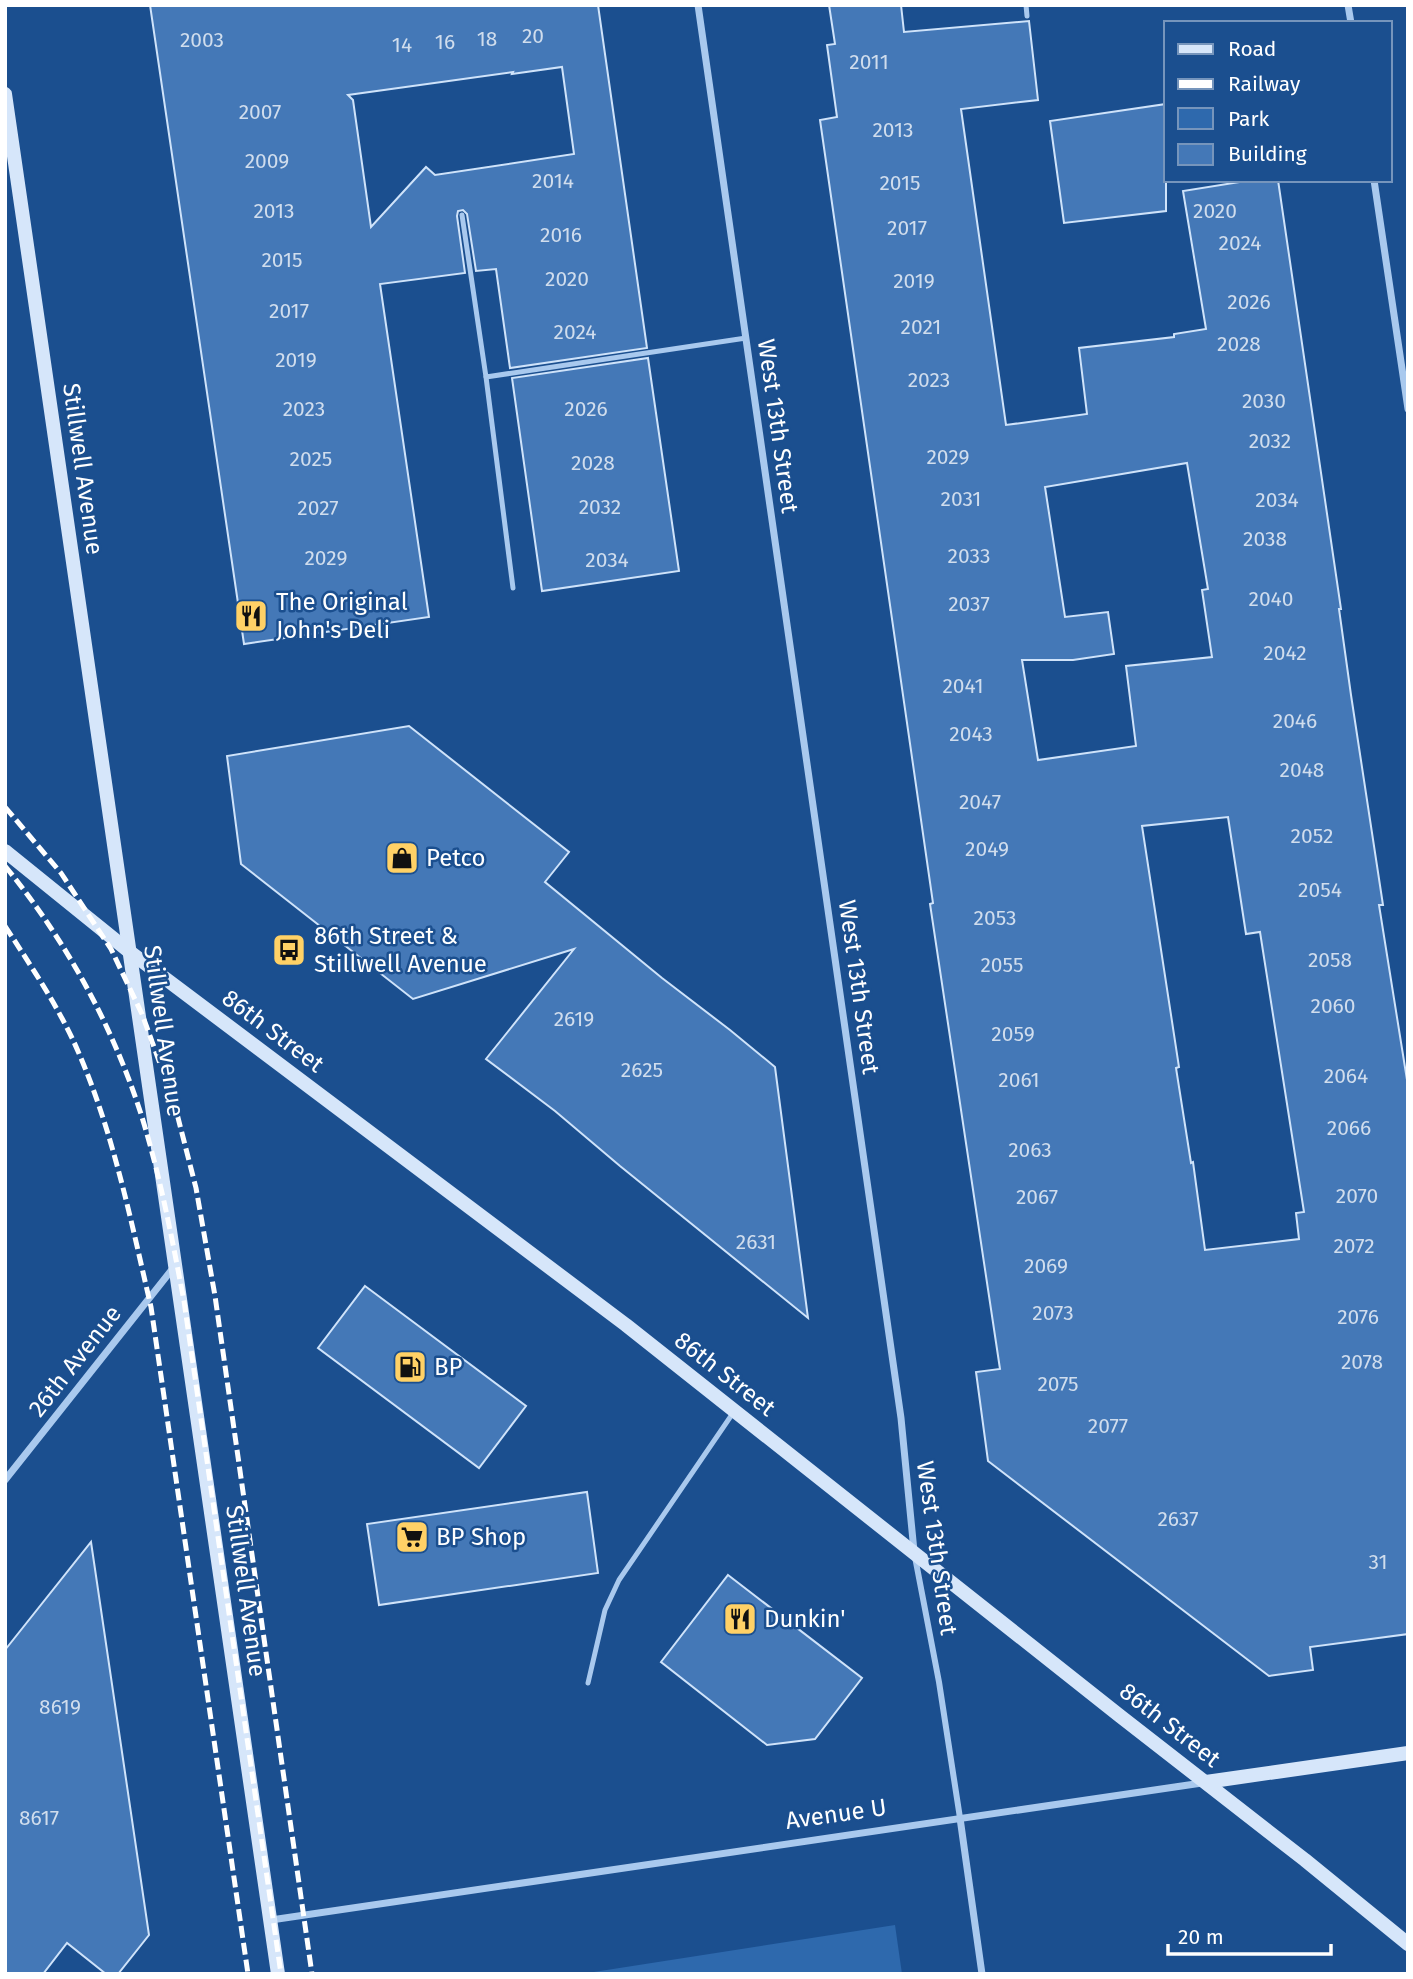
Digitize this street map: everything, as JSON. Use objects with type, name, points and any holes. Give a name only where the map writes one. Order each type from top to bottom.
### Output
[{"type":"main road","name":"Stillwell Avenue","points":[[5,94],[278,1974]]},
{"type":"main road","name":"86th Street","points":[[5,851],[130,952],[626,1325],[1408,1944]]},
{"type":"main road","name":"Avenue U","points":[[1206,1782],[1408,1753]]},
{"type":"street","name":"West 13th Street","points":[[698,5],[901,1418],[914,1552],[939,1682],[982,1974]]},
{"type":"street","points":[[1374,182],[1408,409]]},
{"type":"street","name":"26th Avenue","points":[[5,1480],[175,1266]]},
{"type":"street","name":"Avenue U","points":[[271,1920],[1206,1782]]},
{"type":"lane","points":[[1026,5],[1027,16]]},
{"type":"lane","points":[[462,215],[513,588]]},
{"type":"lane","points":[[486,377],[746,338]]},
{"type":"lane","points":[[588,1683],[604,1610],[619,1580],[734,1410]]},
{"type":"green space","points":[[895,1925],[902,1974],[581,1974]]},
{"type":"building","points":[[150,5],[598,5],[647,348],[510,368],[496,269],[476,271],[467,214],[463,210],[458,211],[465,273],[380,284],[429,617],[244,644]],"holes":[[[562,67],[574,154],[435,175],[426,167],[371,227],[353,100],[348,95]]]},
{"type":"building","points":[[829,5],[901,5],[904,32],[1029,21],[1038,100],[961,109],[1006,425],[1087,414],[1079,348],[1174,337],[1174,334],[1206,329],[1183,191],[1239,182],[1278,182],[1383,905],[1379,905],[1408,1086],[1408,1634],[1310,1647],[1313,1670],[1269,1676],[988,1461],[976,1372],[1000,1369],[930,904],[933,903],[820,120],[837,117],[827,45],[835,44]],"holes":[[[1187,463],[1208,589],[1202,590],[1212,657],[1126,666],[1136,746],[1038,760],[1022,660],[1073,660],[1114,654],[1108,612],[1065,617],[1045,487]],[[1228,817],[1246,934],[1260,932],[1304,1212],[1296,1213],[1299,1239],[1205,1250],[1142,826]]]},
{"type":"building","points":[[1164,104],[1166,211],[1064,223],[1050,121]]},
{"type":"building","points":[[648,358],[679,571],[542,591],[512,378]]},
{"type":"building","points":[[409,726],[569,852],[545,882],[775,1067],[808,1318],[555,1111],[486,1059],[574,949],[413,999],[241,864],[227,756]]},
{"type":"building","points":[[365,1286],[526,1406],[479,1468],[318,1348]]},
{"type":"building","points":[[587,1492],[598,1573],[379,1605],[367,1524]]},
{"type":"building","points":[[91,1542],[149,1935],[118,1974],[106,1974],[67,1943],[43,1974],[5,1974],[5,1650]]},
{"type":"building","name":"Dunkin'","points":[[728,1575],[862,1678],[815,1739],[767,1745],[661,1662]]},
{"type":"railway","points":[[5,807],[61,873],[111,949],[142,1014],[174,1102],[196,1188],[215,1296],[312,1974]]},
{"type":"railway","points":[[5,866],[67,953],[101,1015],[129,1080],[154,1160],[184,1301],[281,1974]]},
{"type":"railway","points":[[5,926],[58,1011],[87,1072],[119,1172],[151,1307],[248,1974]]},
{"type":"place","name":"The Original John's Deli","points":[[251,616]]},
{"type":"place","name":"Petco","points":[[402,858]]},
{"type":"place","name":"86th Street & Stillwell Avenue","points":[[289,950]]},
{"type":"place","name":"BP","points":[[410,1367]]},
{"type":"place","name":"BP Shop","points":[[412,1537]]},
{"type":"place","name":"Dunkin'","points":[[740,1619]]}]
